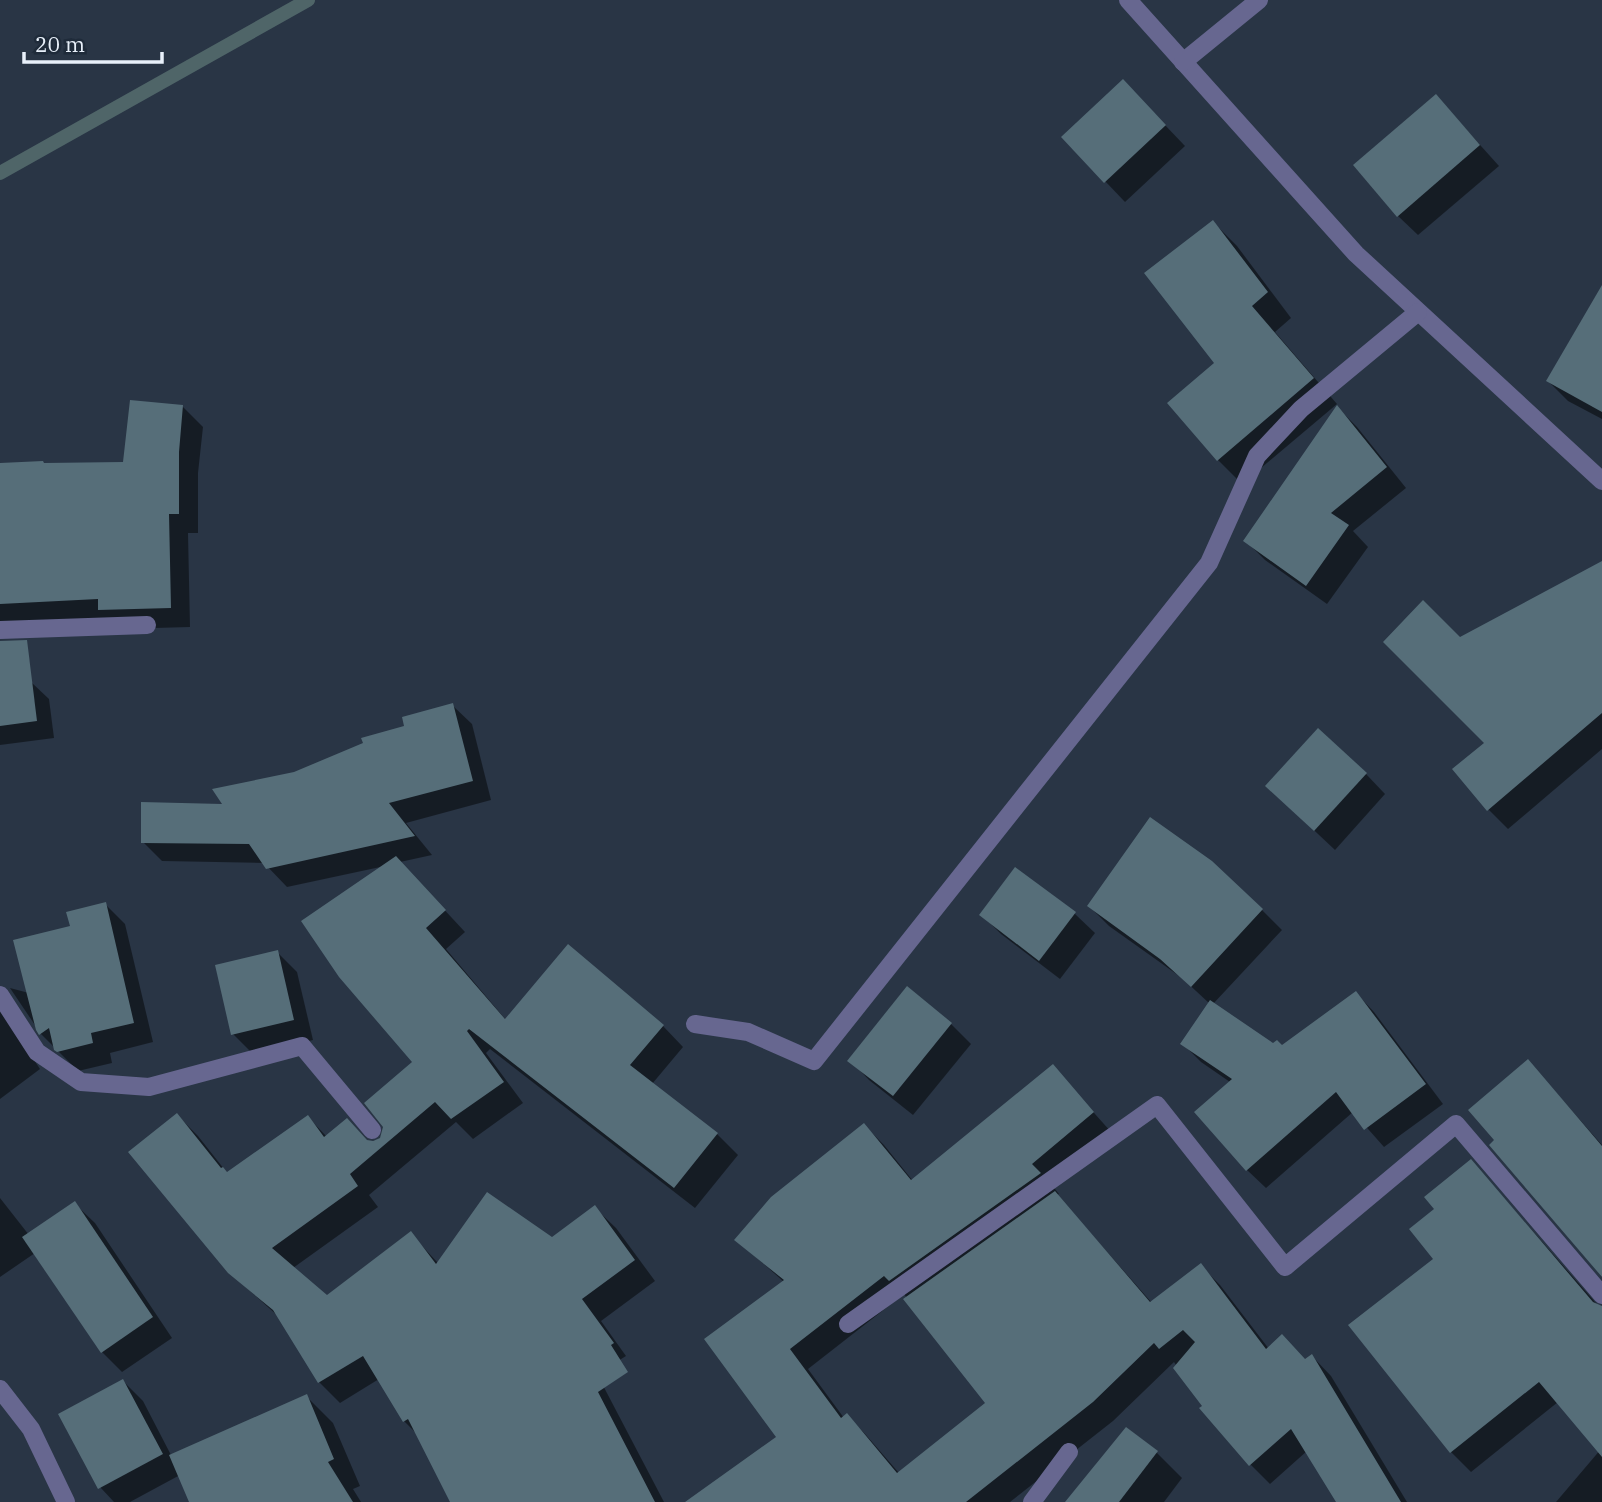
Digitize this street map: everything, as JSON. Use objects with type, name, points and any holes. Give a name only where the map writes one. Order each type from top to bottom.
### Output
[{"type":"street","points":[[1128,0],[1356,254],[1602,481]]},
{"type":"street","points":[[1183,62],[1259,0]]},
{"type":"street","points":[[695,1024],[748,1032],[814,1061],[1209,563],[1257,456],[1301,409],[1418,312]]},
{"type":"street","points":[[0,630],[147,625]]},
{"type":"street","points":[[0,995],[37,1052],[81,1082],[149,1087],[302,1046],[372,1130]]},
{"type":"street","points":[[848,1324],[1157,1105],[1285,1267],[1456,1124],[1602,1295]]},
{"type":"street","points":[[0,1389],[31,1429],[66,1502]]},
{"type":"street","points":[[1032,1502],[1069,1452]]},
{"type":"building","points":[[1123,79],[1166,125],[1104,183],[1061,137]]},
{"type":"building","points":[[1436,94],[1480,145],[1397,217],[1353,165]]},
{"type":"building","points":[[1213,220],[1268,292],[1252,306],[1314,378],[1217,461],[1167,403],[1214,363],[1144,273]]},
{"type":"building","points":[[1602,285],[1602,412],[1546,381]]},
{"type":"building","points":[[130,400],[183,405],[179,452],[179,514],[169,514],[171,608],[98,610],[98,599],[0,604],[0,463],[123,462]]},
{"type":"building","points":[[1337,405],[1387,467],[1331,513],[1349,525],[1306,586],[1243,541]]},
{"type":"building","points":[[1602,561],[1602,713],[1487,811],[1452,769],[1484,743],[1383,642],[1423,600],[1460,637]]},
{"type":"building","points":[[27,640],[37,721],[0,726],[0,641]]},
{"type":"building","points":[[453,703],[473,781],[389,803],[415,836],[266,869],[249,844],[141,843],[141,802],[222,804],[212,789],[294,772],[363,743],[361,738],[404,726],[402,717]]},
{"type":"building","points":[[1318,728],[1367,773],[1314,831],[1265,786]]},
{"type":"building","points":[[1150,817],[1212,861],[1263,909],[1191,987],[1160,959],[1087,906]]},
{"type":"building","points":[[396,856],[446,910],[426,928],[505,1019],[568,944],[664,1025],[630,1065],[718,1133],[674,1188],[469,1029],[467,1031],[504,1082],[451,1119],[435,1102],[350,1174],[358,1186],[272,1248],[327,1295],[411,1231],[436,1264],[487,1192],[552,1237],[595,1205],[635,1260],[582,1299],[614,1343],[611,1345],[628,1372],[598,1392],[655,1502],[450,1502],[408,1419],[403,1422],[363,1356],[318,1383],[273,1310],[228,1273],[128,1152],[177,1113],[227,1172],[308,1115],[324,1137],[347,1118],[367,1140],[380,1138],[383,1127],[364,1103],[412,1062],[339,977],[301,921]]},
{"type":"building","points":[[1015,867],[1076,912],[1039,961],[979,915]]},
{"type":"building","points":[[106,902],[134,1023],[91,1033],[93,1043],[57,1052],[54,1050],[49,1028],[39,1035],[36,1030],[13,940],[70,926],[66,912]]},
{"type":"building","points":[[278,950],[294,1020],[231,1035],[215,965]]},
{"type":"building","points":[[907,986],[952,1023],[893,1096],[847,1061]]},
{"type":"building","points":[[1356,991],[1426,1084],[1364,1130],[1336,1092],[1246,1171],[1194,1112],[1232,1079],[1180,1044],[1210,1000],[1273,1043],[1277,1040],[1282,1045]]},
{"type":"building","points":[[1528,1059],[1602,1146],[1602,1277],[1489,1145],[1494,1140],[1468,1110]]},
{"type":"building","points":[[1053,1064],[1094,1112],[1032,1164],[1041,1173],[889,1281],[884,1276],[790,1349],[841,1418],[847,1413],[897,1473],[985,1403],[903,1299],[1055,1191],[1150,1302],[1201,1263],[1266,1349],[1282,1334],[1305,1359],[1312,1354],[1401,1502],[1336,1502],[1291,1429],[1249,1466],[1199,1408],[1202,1406],[1173,1368],[1195,1342],[1183,1330],[1159,1349],[1154,1343],[1093,1402],[966,1502],[685,1502],[776,1437],[704,1339],[784,1280],[734,1240],[771,1197],[864,1123],[911,1180]]},
{"type":"building","points":[[1471,1159],[1593,1302],[1602,1306],[1602,1457],[1539,1382],[1450,1453],[1348,1325],[1433,1259],[1409,1229],[1434,1209],[1424,1197]]},
{"type":"building","points":[[75,1201],[153,1317],[101,1353],[22,1237]]},
{"type":"building","points":[[123,1379],[163,1454],[98,1489],[58,1414]]},
{"type":"building","points":[[307,1394],[334,1459],[328,1462],[353,1502],[189,1502],[169,1455]]},
{"type":"building","points":[[1126,1427],[1158,1451],[1119,1502],[1065,1502]]},
{"type":"waterway","points":[[0,173],[308,0]]}]
